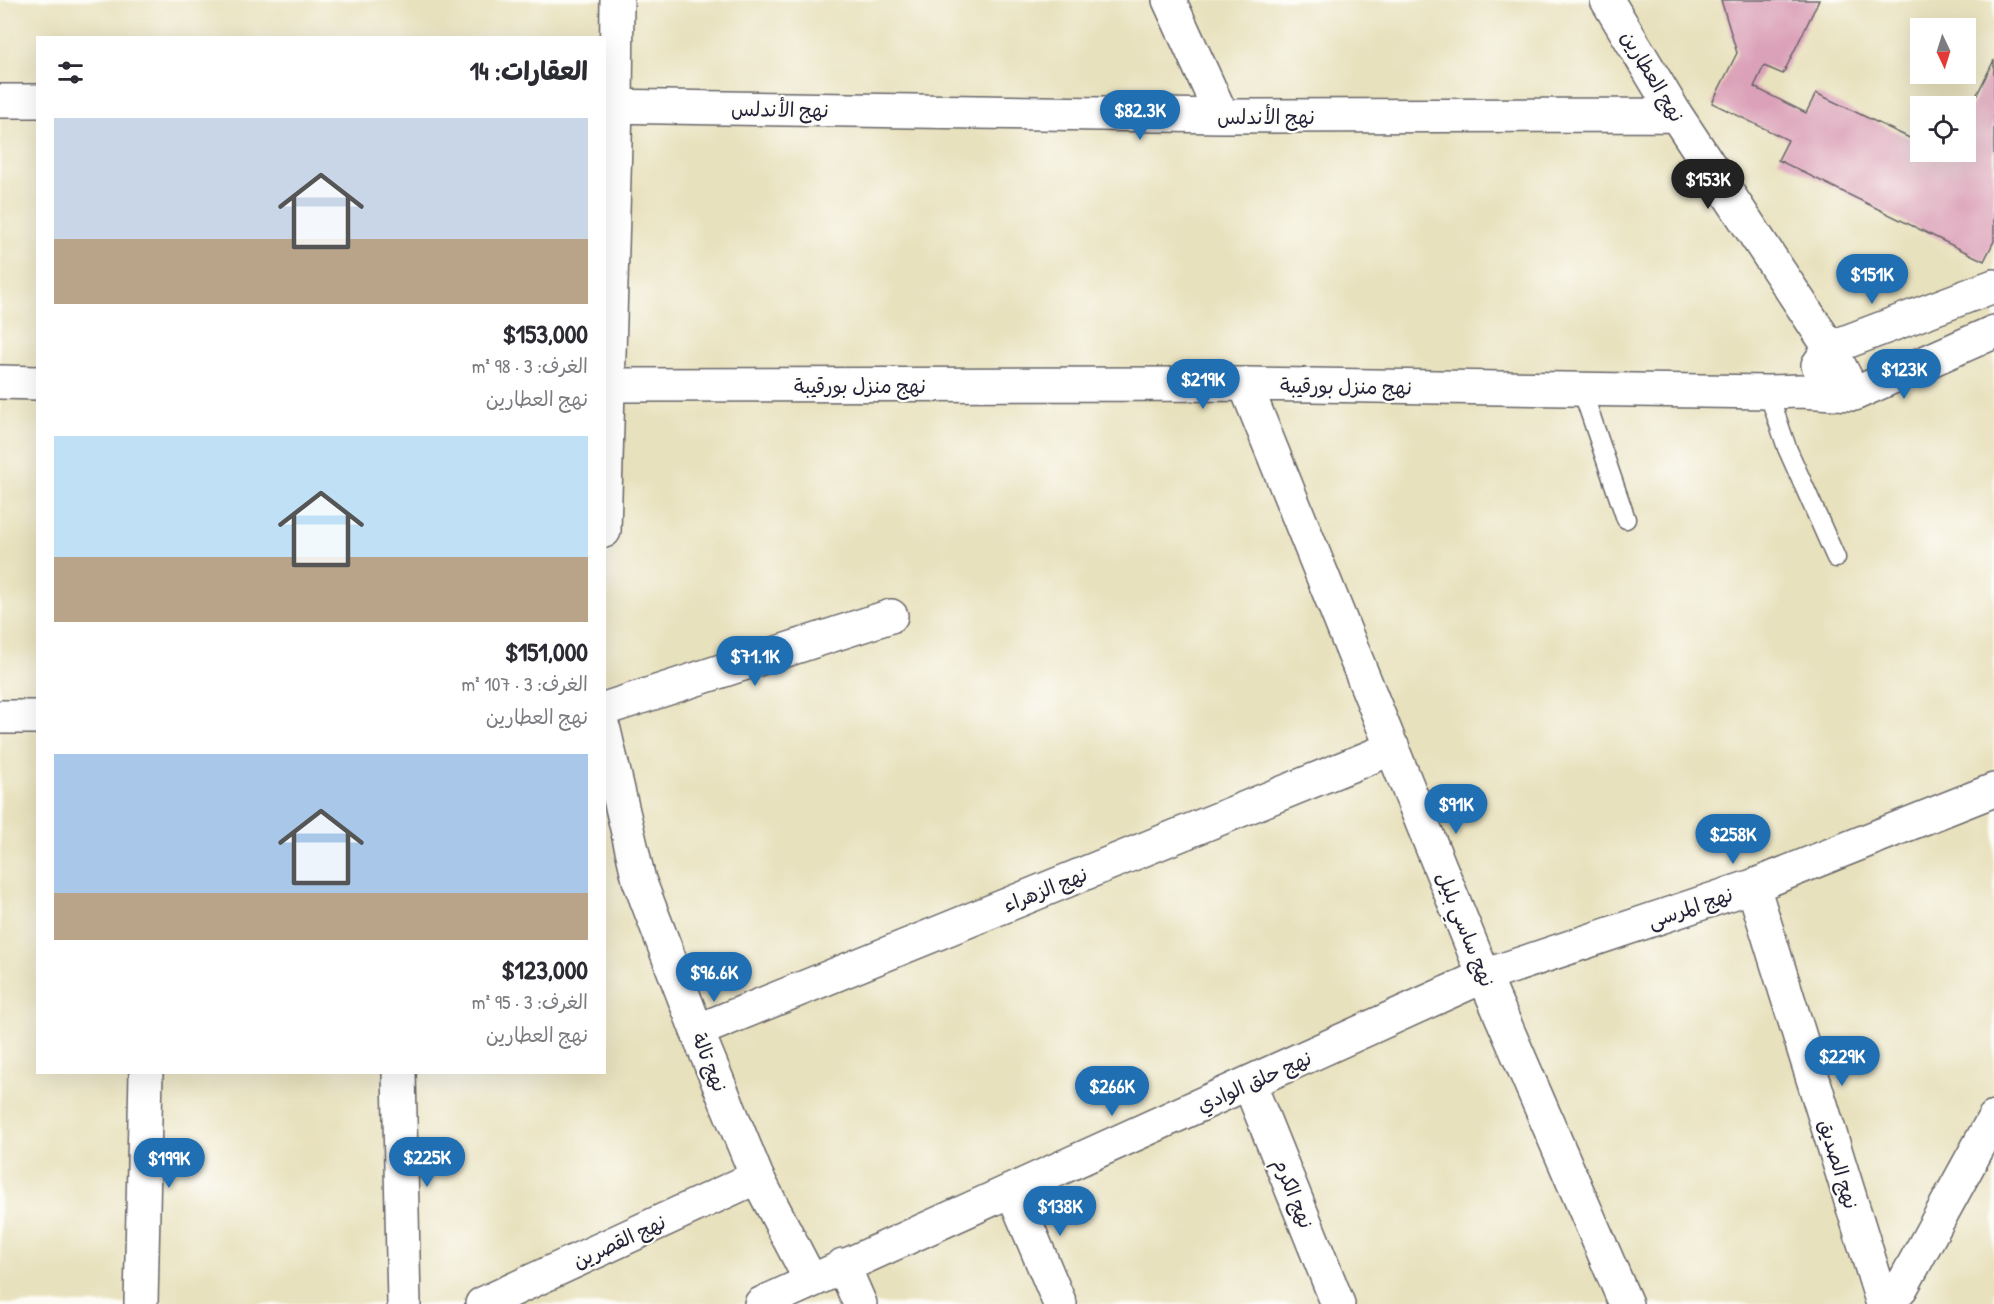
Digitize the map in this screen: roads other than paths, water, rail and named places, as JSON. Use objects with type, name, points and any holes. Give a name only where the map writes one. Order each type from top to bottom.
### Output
[{"type":"street","points":[[606,385],[610,106],[617,0]]},
{"type":"street","points":[[1170,0],[1222,116]]},
{"type":"street","name":"نهج العطارين","points":[[1607,0],[1676,116],[1830,348],[1854,394]]},
{"type":"street","points":[[0,101],[36,101]]},
{"type":"street","name":"نهج الأندلس","points":[[610,106],[1222,116],[1676,116]]},
{"type":"street","points":[[1784,391],[1830,348],[1994,286]]},
{"type":"street","points":[[1854,394],[1994,332]]},
{"type":"street","points":[[0,382],[36,383]]},
{"type":"street","name":"نهج منزل بورقيبة","points":[[606,385],[1245,384],[1784,391],[1854,394]]},
{"type":"street","name":"نهج ساسي بليل","points":[[1245,384],[1484,976],[1626,1304]]},
{"type":"street","points":[[606,708],[891,616]]},
{"type":"street","points":[[0,717],[36,717]]},
{"type":"street","name":"نهج تالة","points":[[606,738],[639,880],[757,1178],[811,1281]]},
{"type":"street","name":"نهج الزهراء","points":[[697,1031],[1393,748]]},
{"type":"street","name":"نهج المرسى","points":[[1484,976],[1753,885],[1994,790]]},
{"type":"street","name":"نهج الصديق","points":[[1753,885],[1885,1304]]},
{"type":"street","name":"نهج حلق الوادي","points":[[761,1304],[1484,976]]},
{"type":"street","points":[[141,1304],[146,1074]]},
{"type":"street","points":[[399,1074],[404,1304]]},
{"type":"street","name":"نهج الكرم","points":[[1249,1083],[1338,1304]]},
{"type":"street","points":[[1885,1304],[1901,1288],[1994,1118]]},
{"type":"street","name":"نهج القصرين","points":[[482,1304],[757,1178]]},
{"type":"street","points":[[1012,1190],[1060,1304]]},
{"type":"street","points":[[843,1265],[860,1304]]},
{"type":"lane","points":[[1582,390],[1626,519]]},
{"type":"lane","points":[[1784,391],[1787,448],[1836,558]]}]
